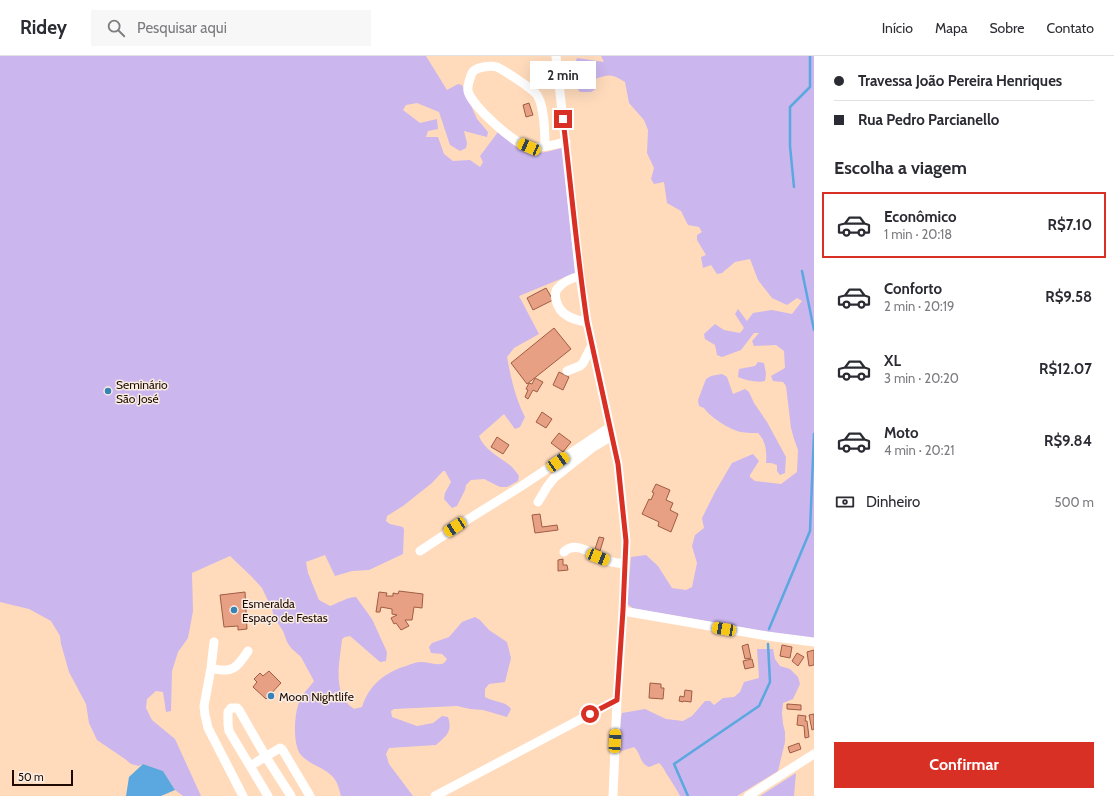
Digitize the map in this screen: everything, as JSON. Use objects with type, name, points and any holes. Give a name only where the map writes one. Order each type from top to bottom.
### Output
[{"type":"street","points":[[556,56],[580,276],[587,322],[618,464],[626,541],[613,796]]},
{"type":"street","points":[[546,146],[542,106],[537,95],[526,85],[496,67],[478,68],[473,71],[468,91],[471,98],[484,114],[518,143],[529,147],[546,146],[566,142]]},
{"type":"street","points":[[580,276],[572,278],[557,288],[555,294],[557,306],[562,312],[569,318],[587,322]]},
{"type":"street","points":[[567,371],[580,366],[583,363],[592,346]]},
{"type":"street","points":[[538,502],[554,478],[611,431]]},
{"type":"street","points":[[420,551],[467,520],[611,431]]},
{"type":"street","points":[[564,552],[573,546],[587,550],[598,557],[609,561],[625,564]]},
{"type":"street","points":[[623,610],[767,636],[814,642]]},
{"type":"street","points":[[214,642],[204,706],[205,715],[208,728],[243,796]]},
{"type":"street","points":[[211,668],[223,671],[236,667],[248,651]]},
{"type":"street","points":[[435,796],[617,700]]},
{"type":"street","points":[[268,796],[229,730],[228,712],[231,708],[236,708],[239,710],[266,757],[291,796]]},
{"type":"street","points":[[250,766],[280,748],[310,796]]},
{"type":"street","points":[[748,796],[814,754]]},
{"type":"shaded area","points":[[0,56],[426,56],[447,90],[458,84],[462,85],[477,119],[488,132],[487,137],[464,131],[467,143],[466,148],[460,151],[450,145],[439,112],[417,103],[406,105],[403,110],[420,123],[437,119],[438,129],[428,131],[426,137],[438,137],[444,154],[453,161],[470,160],[480,167],[483,162],[480,156],[498,132],[514,146],[523,151],[540,153],[562,148],[575,273],[519,296],[539,334],[514,348],[507,357],[516,395],[525,417],[520,427],[515,429],[504,414],[479,436],[481,441],[488,449],[513,468],[519,476],[518,481],[507,487],[500,487],[484,479],[471,480],[466,485],[457,506],[452,508],[444,499],[445,493],[451,482],[445,471],[443,471],[432,483],[403,506],[387,516],[386,521],[390,524],[403,527],[403,554],[369,570],[352,571],[335,576],[325,555],[306,562],[308,573],[319,600],[330,606],[346,599],[356,597],[372,619],[387,652],[386,661],[380,662],[350,636],[342,639],[339,667],[340,686],[342,695],[347,703],[354,709],[362,707],[373,686],[391,672],[418,662],[438,664],[444,663],[447,659],[442,654],[431,653],[429,647],[432,643],[449,637],[462,622],[475,617],[480,620],[489,630],[507,642],[511,658],[505,682],[489,684],[485,689],[485,697],[509,706],[511,709],[507,717],[483,710],[457,706],[394,709],[391,711],[392,717],[417,726],[433,723],[442,716],[448,717],[450,726],[448,733],[436,745],[389,748],[386,754],[389,764],[413,796],[341,796],[334,778],[325,770],[308,761],[301,755],[298,750],[295,735],[297,710],[302,696],[314,681],[301,657],[287,642],[283,631],[274,617],[272,609],[262,588],[230,556],[192,573],[193,611],[188,638],[178,652],[172,671],[171,711],[166,712],[163,692],[156,691],[147,699],[146,708],[152,720],[175,739],[201,796],[183,796],[175,790],[163,771],[143,764],[139,766],[131,764],[97,740],[89,723],[86,704],[69,672],[60,636],[51,621],[29,609],[0,602]]},
{"type":"shaded area","points":[[601,56],[814,56],[814,640],[634,609],[627,604],[631,557],[646,555],[658,566],[672,588],[686,590],[692,587],[697,563],[692,546],[695,535],[704,528],[702,518],[732,463],[753,454],[759,461],[750,475],[750,477],[755,481],[781,484],[797,472],[798,450],[791,428],[786,386],[783,382],[773,381],[771,376],[785,368],[784,351],[776,345],[754,346],[752,341],[759,333],[754,333],[741,350],[722,357],[717,355],[715,345],[705,339],[704,334],[715,324],[724,330],[740,333],[744,328],[735,314],[738,309],[747,321],[753,313],[772,310],[792,314],[802,301],[797,298],[787,305],[772,298],[758,280],[750,259],[735,262],[722,273],[717,274],[711,265],[703,268],[701,257],[706,255],[697,240],[697,235],[702,232],[699,227],[688,225],[681,211],[667,203],[664,182],[654,184],[651,179],[654,168],[647,153],[648,130],[644,120],[629,103],[625,82],[617,77],[604,76],[595,79],[596,89],[591,92],[580,92],[577,88],[571,73],[577,58],[604,62]]},
{"type":"shaded area","points":[[758,362],[764,363],[766,374],[765,381],[752,381],[738,377],[739,369],[755,366]]},
{"type":"shaded area","points":[[722,374],[727,377],[733,394],[745,389],[749,392],[786,457],[785,473],[780,475],[777,471],[777,465],[766,463],[765,447],[761,436],[758,433],[741,432],[731,429],[715,419],[704,408],[699,406],[698,400],[706,379],[711,376]]},
{"type":"shaded area","points":[[757,649],[773,649],[775,659],[780,666],[790,669],[798,677],[800,684],[793,699],[783,703],[782,713],[785,742],[778,771],[737,796],[680,796],[659,763],[649,767],[643,763],[634,747],[618,752],[617,740],[622,713],[645,709],[666,719],[683,721],[692,716],[705,701],[710,701],[714,705],[723,698],[734,697],[740,692],[744,682],[759,678]]},
{"type":"shaded area","points":[[796,773],[794,796],[760,796]]},
{"type":"water","points":[[143,764],[163,771],[175,790],[161,796],[126,796],[129,777]]},
{"type":"building","points":[[529,103],[533,115],[526,117],[523,105]]},
{"type":"building","points":[[546,288],[553,300],[533,310],[527,298]]},
{"type":"building","points":[[554,328],[571,349],[527,384],[511,363]]},
{"type":"building","points":[[559,372],[569,377],[563,390],[553,385]]},
{"type":"building","points":[[535,378],[543,382],[537,392],[533,390],[528,399],[525,397],[528,390],[526,389],[529,383],[532,384]]},
{"type":"building","points":[[542,412],[552,419],[546,428],[536,422]]},
{"type":"building","points":[[559,433],[571,442],[563,452],[551,443]]},
{"type":"building","points":[[497,437],[509,445],[503,454],[491,447]]},
{"type":"building","points":[[656,484],[670,490],[666,500],[673,503],[670,510],[678,514],[671,532],[658,526],[659,522],[642,514],[649,499],[651,500],[654,493],[652,492]]},
{"type":"building","points":[[540,514],[542,527],[557,525],[558,530],[535,533],[532,515]]},
{"type":"building","points":[[599,537],[604,538],[600,551],[595,549]]},
{"type":"building","points":[[563,559],[563,565],[567,565],[568,570],[558,571],[558,560]]},
{"type":"building","points":[[399,591],[423,594],[422,608],[414,607],[412,620],[405,620],[409,626],[401,630],[396,623],[394,624],[391,618],[397,615],[392,614],[392,609],[381,607],[380,612],[376,612],[379,592],[387,593],[386,596],[393,596],[393,593],[398,594]]},
{"type":"building","name":"Esmeralda Espaço de Festas","points":[[245,592],[247,629],[238,630],[238,626],[224,627],[220,595]]},
{"type":"building","points":[[748,644],[751,658],[745,659],[742,646]]},
{"type":"building","points":[[782,645],[792,647],[790,658],[780,656]]},
{"type":"building","points":[[814,650],[814,665],[809,666],[807,652]]},
{"type":"building","points":[[797,653],[804,657],[798,666],[792,661]]},
{"type":"building","points":[[752,659],[754,667],[745,669],[743,661]]},
{"type":"building","points":[[269,671],[281,683],[266,699],[253,687],[257,682],[254,679],[260,673],[263,676]]},
{"type":"building","points":[[650,683],[661,684],[661,688],[664,688],[663,699],[649,698]]},
{"type":"building","points":[[685,690],[692,691],[691,702],[679,701],[680,696],[684,697]]},
{"type":"building","points":[[787,704],[801,705],[801,710],[787,709]]},
{"type":"building","points":[[814,714],[814,729],[812,730],[809,715]]},
{"type":"building","points":[[798,715],[806,716],[805,721],[807,721],[809,737],[805,738],[804,726],[797,725]]},
{"type":"building","points":[[799,743],[801,749],[790,753],[788,747]]},
{"type":"waterway","points":[[794,187],[790,146],[790,107],[810,87],[810,56]]},
{"type":"waterway","points":[[802,271],[814,330]]},
{"type":"waterway","points":[[769,629],[810,531],[814,434]]},
{"type":"waterway","points":[[688,796],[674,764],[759,706],[770,682],[768,644]]},
{"type":"place","name":"Seminário São José","points":[[108,391]]},
{"type":"place","name":"Esmeralda Espaço de Festas","points":[[234,610]]},
{"type":"place","name":"Moon Nightlife","points":[[271,696]]},
{"type":"route","points":[[563,119],[584,306],[618,464],[626,541],[617,700],[590,714]]}]
